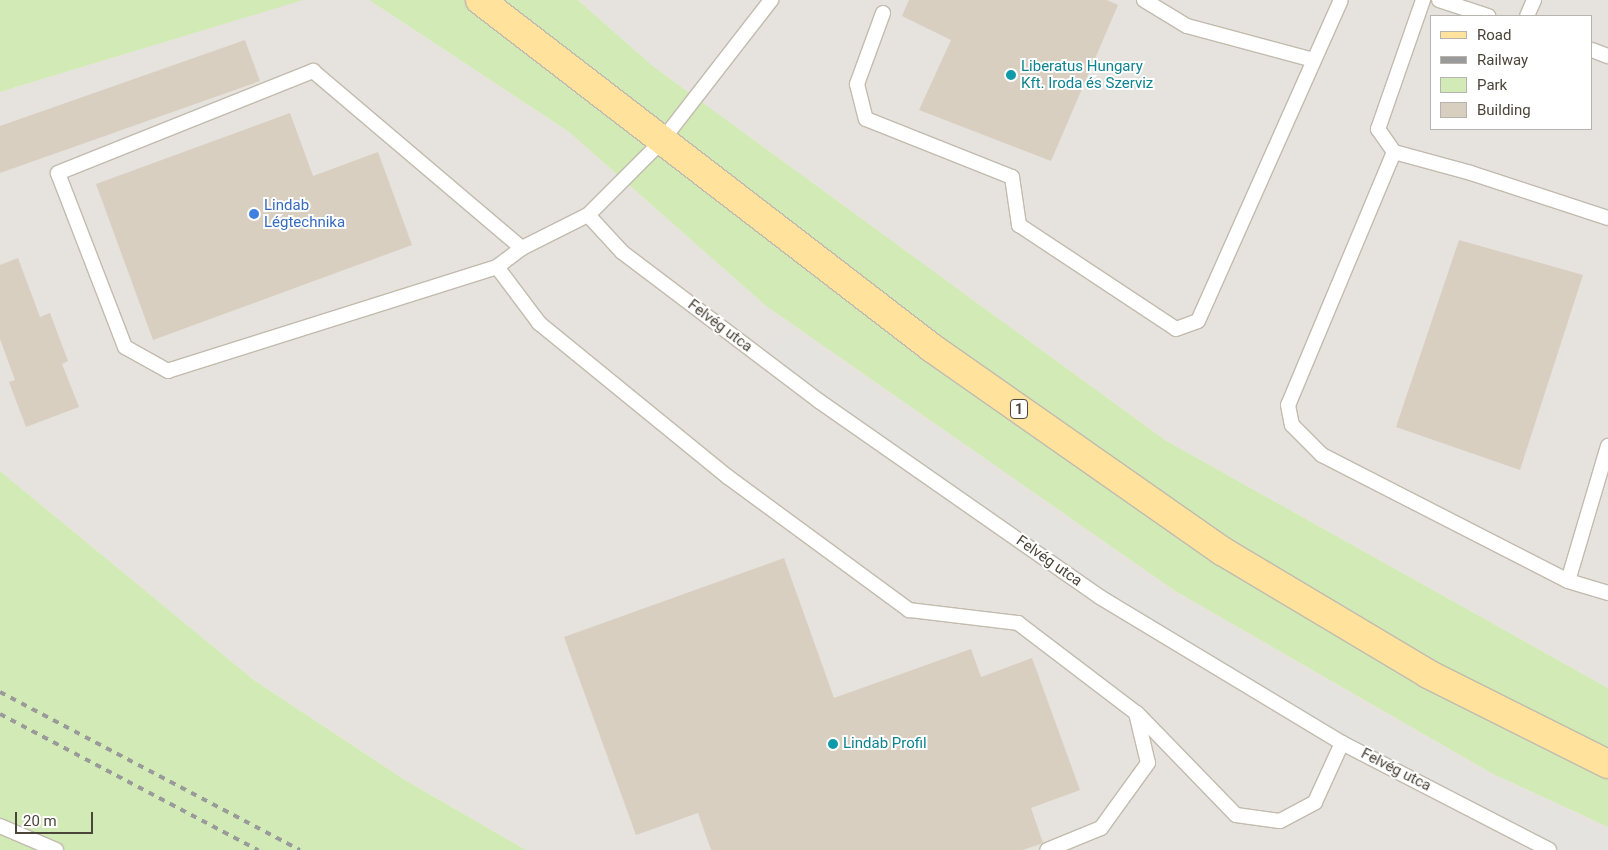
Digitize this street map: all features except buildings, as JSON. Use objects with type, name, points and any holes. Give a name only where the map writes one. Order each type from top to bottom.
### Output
[{"type":"main road","name":"1","points":[[480,0],[661,142],[932,348],[1222,551],[1428,674],[1608,764]]},
{"type":"lane","points":[[522,248],[313,71],[58,173],[125,347],[168,371],[496,267],[522,248],[588,215],[661,142],[771,0]]},
{"type":"lane","points":[[1144,0],[1187,26],[1314,60]]},
{"type":"lane","points":[[883,13],[856,84],[866,119],[1012,177],[1019,224],[1176,329],[1198,321],[1341,0]]},
{"type":"lane","points":[[1423,0],[1378,129],[1394,152],[1471,173],[1608,218]]},
{"type":"lane","points":[[1439,0],[1485,15]]},
{"type":"lane","points":[[1526,15],[1534,0]]},
{"type":"lane","points":[[1593,50],[1608,56]]},
{"type":"lane","points":[[1394,152],[1288,405],[1292,425],[1322,456],[1568,580],[1608,593]]},
{"type":"lane","name":"Felvég utca","points":[[588,215],[622,252],[819,401],[1100,597],[1342,742],[1549,850]]},
{"type":"lane","points":[[496,267],[546,330],[728,477],[909,610],[1018,623],[1136,713],[1236,815],[1280,821],[1315,802],[1342,742]]},
{"type":"lane","points":[[1568,580],[1608,446]]},
{"type":"lane","points":[[1047,850],[1101,828],[1148,763],[1136,713]]},
{"type":"lane","points":[[0,826],[56,850]]},
{"type":"shaded area","points":[[302,0],[369,0],[569,132],[766,306],[1175,591],[1491,773],[1608,827],[1608,850],[526,850],[405,780],[254,680],[0,471],[0,92]]},
{"type":"shaded area","points":[[578,0],[1608,0],[1608,688],[1165,440],[654,67]]},
{"type":"shaded area","points":[[787,329],[1170,596],[1487,777],[1608,834],[1608,850],[1556,850],[1344,740],[1102,595],[769,355]]},
{"type":"green space","points":[[0,0],[303,0],[0,92]]},
{"type":"green space","points":[[369,0],[578,0],[654,67],[1165,440],[1608,688],[1608,827],[1491,773],[1175,591],[766,306],[569,132]]},
{"type":"green space","points":[[0,471],[254,680],[405,780],[526,850],[0,850]]},
{"type":"railway","points":[[0,692],[300,850]]},
{"type":"railway","points":[[0,714],[258,850]]},
{"type":"place","name":"Liberatus Hungary Kft. Iroda és Szerviz","points":[[1011,75]]},
{"type":"place","name":"Lindab Légtechnika","points":[[254,214]]},
{"type":"place","name":"Lindab Profil","points":[[833,744]]}]
